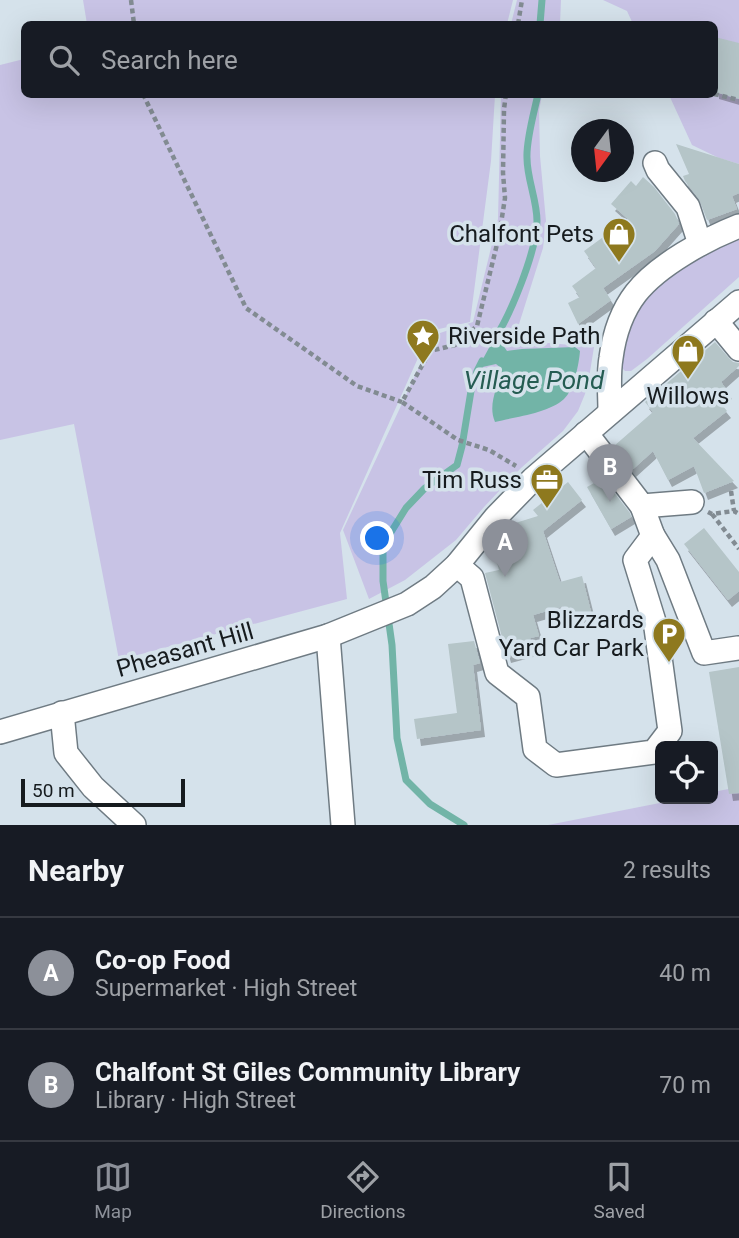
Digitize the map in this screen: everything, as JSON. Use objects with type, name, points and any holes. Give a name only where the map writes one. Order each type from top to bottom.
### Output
[{"type":"street","points":[[655,163],[688,206],[700,244]]},
{"type":"street","points":[[610,412],[611,355],[626,309],[636,293],[659,271],[700,244],[739,226]]},
{"type":"street","name":"Pheasant Hill","points":[[0,732],[328,636],[407,604],[433,587],[457,565],[496,517],[533,479],[739,302]]},
{"type":"street","points":[[716,321],[739,349]]},
{"type":"street","points":[[586,433],[642,506],[652,534],[668,561],[704,653],[738,648]]},
{"type":"street","points":[[642,506],[692,502]]},
{"type":"street","points":[[457,565],[472,578],[497,673],[528,697],[535,750],[556,765],[654,752],[670,732],[656,628],[635,560],[652,534]]},
{"type":"street","points":[[328,636],[343,825]]},
{"type":"street","points":[[62,713],[66,753],[93,787],[134,825]]},
{"type":"path","points":[[131,0],[134,21]]},
{"type":"path","points":[[518,21],[522,0]]},
{"type":"path","points":[[718,95],[739,100]]},
{"type":"path","points":[[145,98],[246,308],[357,386],[402,402],[458,440],[489,450],[533,479]]},
{"type":"path","points":[[402,402],[430,351],[455,345],[477,326],[499,236],[505,198],[503,173],[506,98]]},
{"type":"path","points":[[712,514],[737,513],[731,491]]},
{"type":"path","points":[[692,502],[712,514],[739,549]]},
{"type":"shaded area","points":[[83,0],[513,0],[508,21],[86,21]]},
{"type":"shaded area","points":[[517,0],[561,0],[560,21],[512,21]]},
{"type":"shaded area","points":[[603,0],[739,0],[739,164],[692,145],[670,98],[718,98],[718,21],[632,21],[627,11]]},
{"type":"shaded area","points":[[21,60],[21,98],[495,98],[491,161],[470,322],[430,331],[340,533],[347,599],[119,660],[74,424],[0,440],[0,65]]},
{"type":"shaded area","points":[[501,98],[541,98],[539,111],[540,156],[546,221],[543,248],[514,340],[594,347],[585,394],[578,411],[563,431],[521,468],[456,540],[405,580],[369,599],[343,530],[434,335],[473,322],[498,219]]},
{"type":"shaded area","points":[[739,236],[739,277],[647,359],[631,371],[625,371],[618,361],[639,299],[705,251]]},
{"type":"shaded area","points":[[739,787],[739,825],[548,825],[655,804],[718,804],[718,791]]},
{"type":"water","name":"Village Pond","points":[[496,335],[507,351],[575,347],[580,351],[577,370],[568,395],[558,404],[541,411],[495,422],[492,408],[501,368],[496,364],[478,368]]},
{"type":"building","points":[[718,38],[739,43],[739,99],[718,93]]},
{"type":"building","points":[[676,144],[739,164],[739,193],[732,196],[737,209],[707,220],[699,199],[685,181],[683,176],[689,174]]},
{"type":"building","points":[[643,177],[675,214],[679,224],[655,251],[603,288],[611,300],[578,324],[568,303],[580,297],[572,286],[596,268],[584,251],[628,219],[611,204],[630,182],[636,186]]},
{"type":"building","points":[[715,342],[733,362],[739,363],[739,366],[721,382],[728,392],[718,400],[727,411],[693,438],[734,481],[704,493],[694,466],[668,480],[653,451],[632,470],[614,446],[653,412],[645,402]]},
{"type":"building","points":[[603,478],[631,517],[611,529],[587,487]]},
{"type":"building","points":[[568,482],[582,500],[543,531],[560,582],[582,576],[592,616],[569,623],[564,606],[533,615],[539,636],[530,638],[533,649],[507,656],[485,573],[499,570],[493,547],[518,541],[512,524],[538,516],[533,510]]},
{"type":"building","points":[[704,528],[739,572],[739,591],[728,600],[684,544]]},
{"type":"building","points":[[474,641],[480,663],[473,665],[481,730],[417,739],[414,719],[457,713],[448,644]]},
{"type":"building","points":[[739,667],[739,793],[729,794],[709,672]]},
{"type":"waterway","points":[[540,21],[542,0]]},
{"type":"waterway","points":[[493,341],[521,283],[536,233],[537,213],[527,166],[527,151],[537,98]]},
{"type":"waterway","points":[[464,825],[430,804],[406,780],[397,738],[392,645],[383,581],[383,552],[388,537],[406,508],[425,488],[457,465],[471,391],[482,361]]},
{"type":"place","name":"Chalfont Pets","points":[[619,264]]},
{"type":"place","name":"Riverside Path","points":[[423,366]]},
{"type":"place","name":"Willows","points":[[688,381]]},
{"type":"place","name":"Chalfont St Giles Community Library","points":[[610,502]]},
{"type":"place","name":"Tim Russ","points":[[547,510]]},
{"type":"place","name":"Co-op Food","points":[[505,577]]},
{"type":"place","name":"Blizzards Yard Car Park","points":[[669,664]]}]
